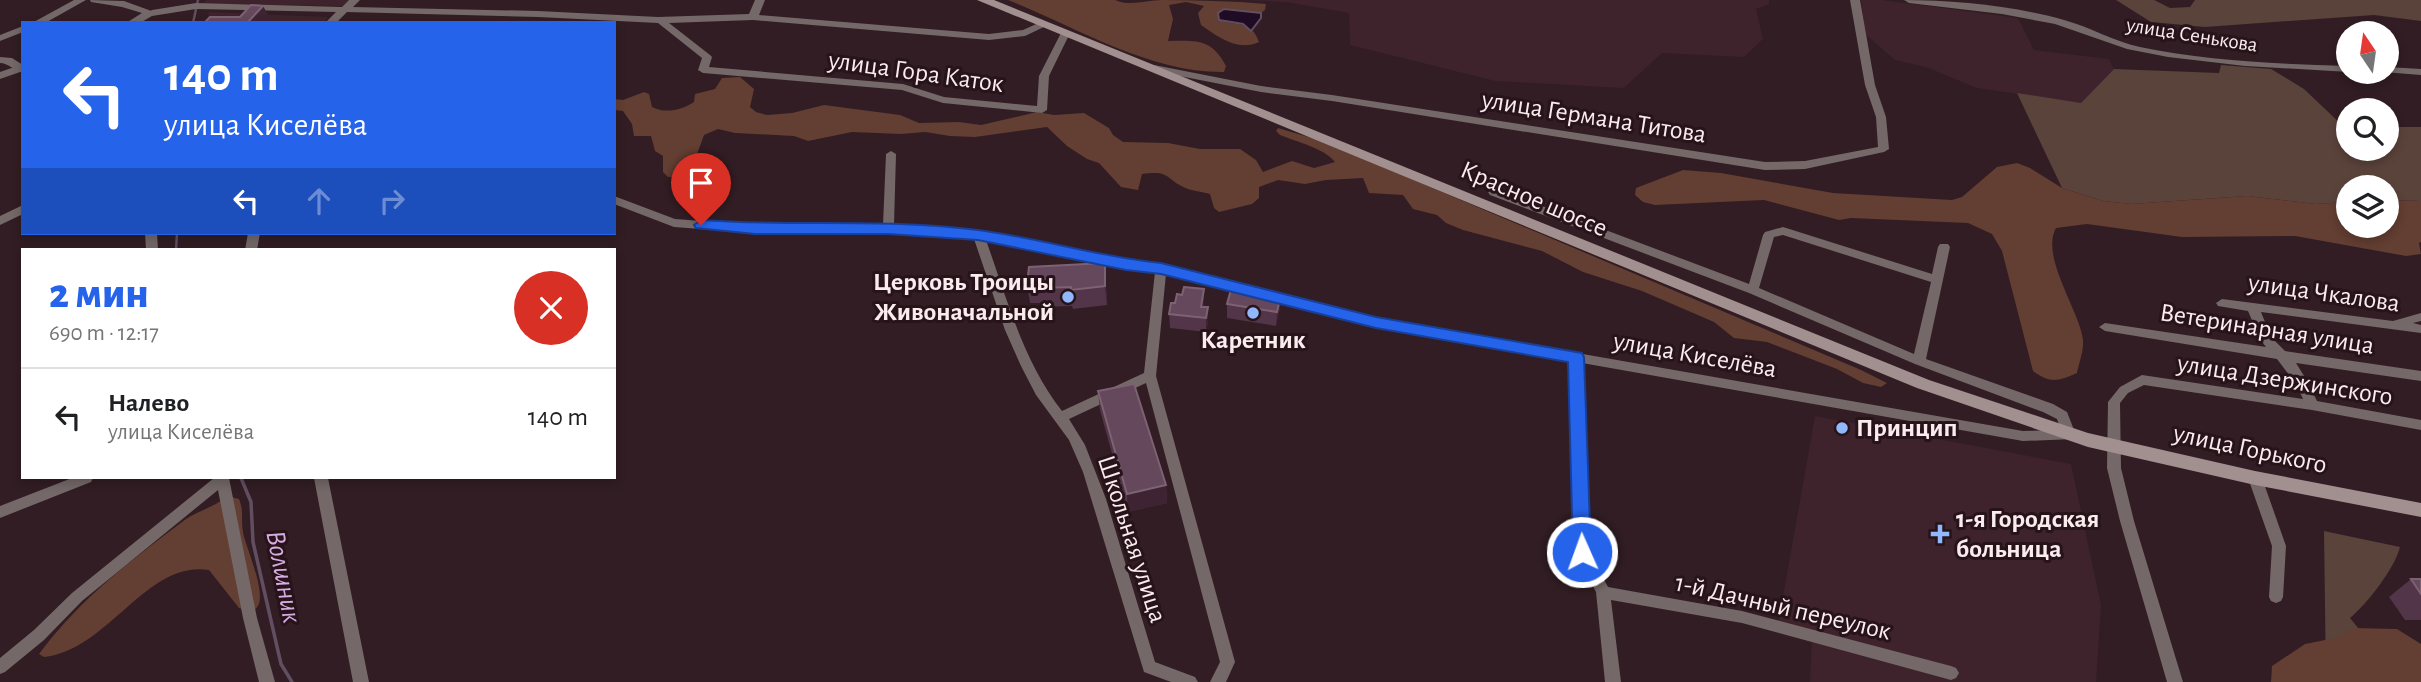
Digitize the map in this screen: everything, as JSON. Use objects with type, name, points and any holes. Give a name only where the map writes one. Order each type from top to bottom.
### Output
[{"type":"main road","name":"Красное шоссе","points":[[983,0],[1721,304],[1923,384],[2069,435]]},
{"type":"main road","name":"улица Горького","points":[[2069,435],[2255,478],[2421,510]]},
{"type":"street","points":[[41,21],[81,0]]},
{"type":"street","points":[[96,0],[124,4],[152,13]]},
{"type":"street","points":[[332,21],[355,0]]},
{"type":"street","points":[[753,17],[761,0]]},
{"type":"street","name":"улица Германа Титова","points":[[1147,67],[1261,89],[1765,166],[1805,165],[1884,149],[1881,117],[1870,85],[1855,0]]},
{"type":"street","name":"улица Сенькова","points":[[1909,0],[2059,22],[2139,49],[2196,59],[2272,67],[2336,69]]},
{"type":"street","points":[[135,21],[152,13],[196,6],[660,20],[753,17],[989,37],[1025,33],[1043,24]]},
{"type":"street","points":[[174,21],[177,9]]},
{"type":"street","name":"улица Гора Каток","points":[[660,20],[684,36],[707,57],[703,71],[903,87],[943,100],[1042,110],[1044,76],[1065,33]]},
{"type":"street","points":[[0,38],[21,30]]},
{"type":"street","points":[[0,60],[8,60],[21,67]]},
{"type":"street","points":[[0,75],[21,67]]},
{"type":"street","points":[[2399,71],[2421,72]]},
{"type":"street","points":[[888,229],[891,154]]},
{"type":"street","points":[[1493,192],[1753,290],[1919,361],[2048,408],[2062,416],[2069,435]]},
{"type":"street","name":"улица Киселёва","points":[[616,202],[674,223],[755,229],[888,229],[978,235],[1126,265],[1161,269],[1376,323],[2023,436],[2069,435]]},
{"type":"street","points":[[0,221],[21,210]]},
{"type":"street","points":[[1753,290],[1769,235],[1783,231],[1937,280]]},
{"type":"street","name":"Школьная улица","points":[[978,235],[1021,352],[1037,385],[1077,443],[1102,509],[1128,606],[1149,667],[1190,682]]},
{"type":"street","points":[[1919,361],[1944,247]]},
{"type":"street","points":[[1161,269],[1150,376],[1228,662],[1218,682]]},
{"type":"street","name":"улица Чкалова","points":[[2222,303],[2421,329]]},
{"type":"street","points":[[2252,306],[2266,339],[2302,382],[2312,405]]},
{"type":"street","points":[[2390,325],[2421,317]]},
{"type":"street","name":"Ветеринарная улица","points":[[2105,327],[2421,376]]},
{"type":"street","points":[[1576,357],[1582,552],[1603,592],[1613,682]]},
{"type":"street","points":[[1060,417],[1150,376]]},
{"type":"street","name":"улица Дзержинского","points":[[2113,446],[2114,402],[2124,390],[2142,380],[2312,405],[2421,425]]},
{"type":"street","points":[[2113,446],[2114,468],[2127,521],[2175,682]]},
{"type":"street","points":[[2255,478],[2279,545],[2276,597]]},
{"type":"street","points":[[0,512],[83,479]]},
{"type":"street","points":[[0,667],[39,635],[77,597],[222,479],[250,618],[267,682]]},
{"type":"street","points":[[321,479],[361,682]]},
{"type":"street","name":"1-й Дачный переулок","points":[[1603,592],[1742,617],[1951,673]]},
{"type":"shaded area","points":[[206,0],[349,0],[344,6],[202,4]]},
{"type":"shaded area","points":[[1008,0],[1115,0],[1133,3],[1188,0],[1266,4],[1261,13],[1224,9],[1219,20],[1252,30],[1259,42],[1251,45],[1229,42],[1201,25],[1198,13],[1204,6],[1186,2],[1169,5],[1173,19],[1168,41],[1194,41],[1208,45],[1226,66],[1224,72],[1168,65],[1141,57]]},
{"type":"shaded area","points":[[1245,0],[1769,0],[1769,4],[1756,9],[1763,39],[1744,57],[1662,53],[1624,88],[1495,81],[1350,45],[1349,13],[1286,2]]},
{"type":"shaded area","points":[[1861,0],[1882,0],[2018,18],[2034,50],[2109,59],[2114,69],[2081,103],[1977,88],[1926,67],[1895,60],[1865,34]]},
{"type":"shaded area","points":[[2116,0],[2154,0],[2170,8],[2190,7],[2195,0],[2421,0],[2421,21],[2374,15],[2205,27],[2151,22]]},
{"type":"shaded area","points":[[1224,9],[1261,13],[1261,18],[1251,31],[1243,24],[1219,20],[1218,13]]},
{"type":"shaded area","points":[[209,12],[328,17],[325,21],[207,21]]},
{"type":"shaded area","points":[[2221,65],[2271,69],[2304,89],[2336,119],[2336,161],[2399,161],[2399,127],[2421,127],[2421,201],[2399,200],[2399,175],[2336,175],[2336,203],[2316,204],[2247,196],[2131,204],[2103,201],[2062,188],[2017,93],[2081,103],[2114,69],[2219,73]]},
{"type":"shaded area","points":[[740,77],[754,89],[750,107],[767,115],[792,113],[824,105],[900,115],[919,123],[959,122],[981,125],[1037,112],[1054,115],[1084,113],[1109,128],[1113,135],[1123,142],[1168,143],[1200,149],[1240,149],[1256,160],[1263,172],[1292,161],[1314,168],[1335,162],[1317,149],[1280,135],[1276,131],[1278,128],[1322,141],[1887,383],[1881,387],[1863,383],[1837,369],[1767,342],[1734,338],[1714,322],[1642,291],[1583,272],[1542,251],[1463,230],[1446,223],[1437,215],[1413,209],[1403,195],[1369,193],[1363,178],[1305,184],[1278,180],[1259,187],[1259,198],[1252,204],[1219,212],[1214,208],[1210,194],[1180,186],[1159,173],[1142,174],[1138,190],[1121,187],[1099,163],[1067,146],[1047,127],[975,137],[925,132],[852,132],[808,141],[794,136],[735,133],[718,129],[704,135],[696,157],[701,166],[698,176],[668,177],[663,172],[663,156],[655,151],[651,136],[634,136],[632,124],[623,111],[616,110],[616,99],[623,100],[644,92],[649,94],[652,107],[668,111],[679,109],[694,102],[695,94],[715,89],[722,78]]},
{"type":"shaded area","points":[[2017,163],[2062,188],[2103,201],[2131,204],[2247,196],[2316,204],[2336,203],[2336,238],[2399,238],[2399,200],[2421,201],[2421,254],[2406,256],[2295,236],[2182,237],[2087,224],[2056,228],[2052,240],[2053,254],[2080,328],[2083,344],[2077,373],[2055,380],[2033,371],[2002,251],[1992,234],[1968,223],[1851,218],[1839,220],[1764,200],[1655,205],[1643,202],[1635,195],[1636,188],[1683,170],[1721,173],[1833,193],[1952,200],[1962,197],[1997,167]]},
{"type":"shaded area","name":"1-я Городская больница","points":[[1815,416],[2071,464],[2101,605],[2096,682],[1810,682],[1812,638],[1777,630]]},
{"type":"shaded area","points":[[227,496],[239,499],[241,503],[243,532],[258,581],[258,605],[252,610],[239,608],[209,570],[186,571],[166,578],[146,591],[108,624],[67,651],[44,657],[39,654],[72,615],[126,566],[186,519]]},
{"type":"shaded area","points":[[2324,531],[2400,547],[2380,585],[2350,618],[2375,649],[2421,682],[2326,682]]},
{"type":"shaded area","points":[[2354,628],[2397,629],[2421,644],[2421,682],[2271,682],[2272,666],[2305,644],[2335,638]]},
{"type":"building","points":[[251,5],[263,6],[249,21],[206,21],[210,17],[240,17]]},
{"type":"building","points":[[1105,263],[1105,286],[1071,290],[1071,287],[1039,288],[1039,284],[1027,284],[1029,267]]},
{"type":"building","points":[[1232,286],[1281,294],[1277,312],[1227,304]]},
{"type":"building","points":[[1184,287],[1204,289],[1201,307],[1208,307],[1206,318],[1169,314],[1171,303],[1175,303],[1177,294],[1182,295]]},
{"type":"building","points":[[1134,384],[1166,485],[1127,494],[1098,391]]},
{"type":"building","points":[[2411,579],[2421,579],[2421,594]]},
{"type":"waterway","name":"Волшник","points":[[193,21],[198,0]]},
{"type":"waterway","name":"Волшник","points":[[176,248],[177,235]]},
{"type":"waterway","name":"Волшник","points":[[241,479],[251,502],[253,542],[281,664],[292,682]]},
{"type":"place","name":"Церковь Троицы Живоначальной","points":[[1068,297]]},
{"type":"place","name":"Каретник","points":[[1253,313]]},
{"type":"place","name":"Принцип","points":[[1842,428]]},
{"type":"place","name":"1-я Городская больница","points":[[1940,534]]},
{"type":"route","points":[[701,225],[755,229],[949,231],[978,235],[1126,265],[1161,269],[1376,323],[1576,357],[1582,552]]}]
